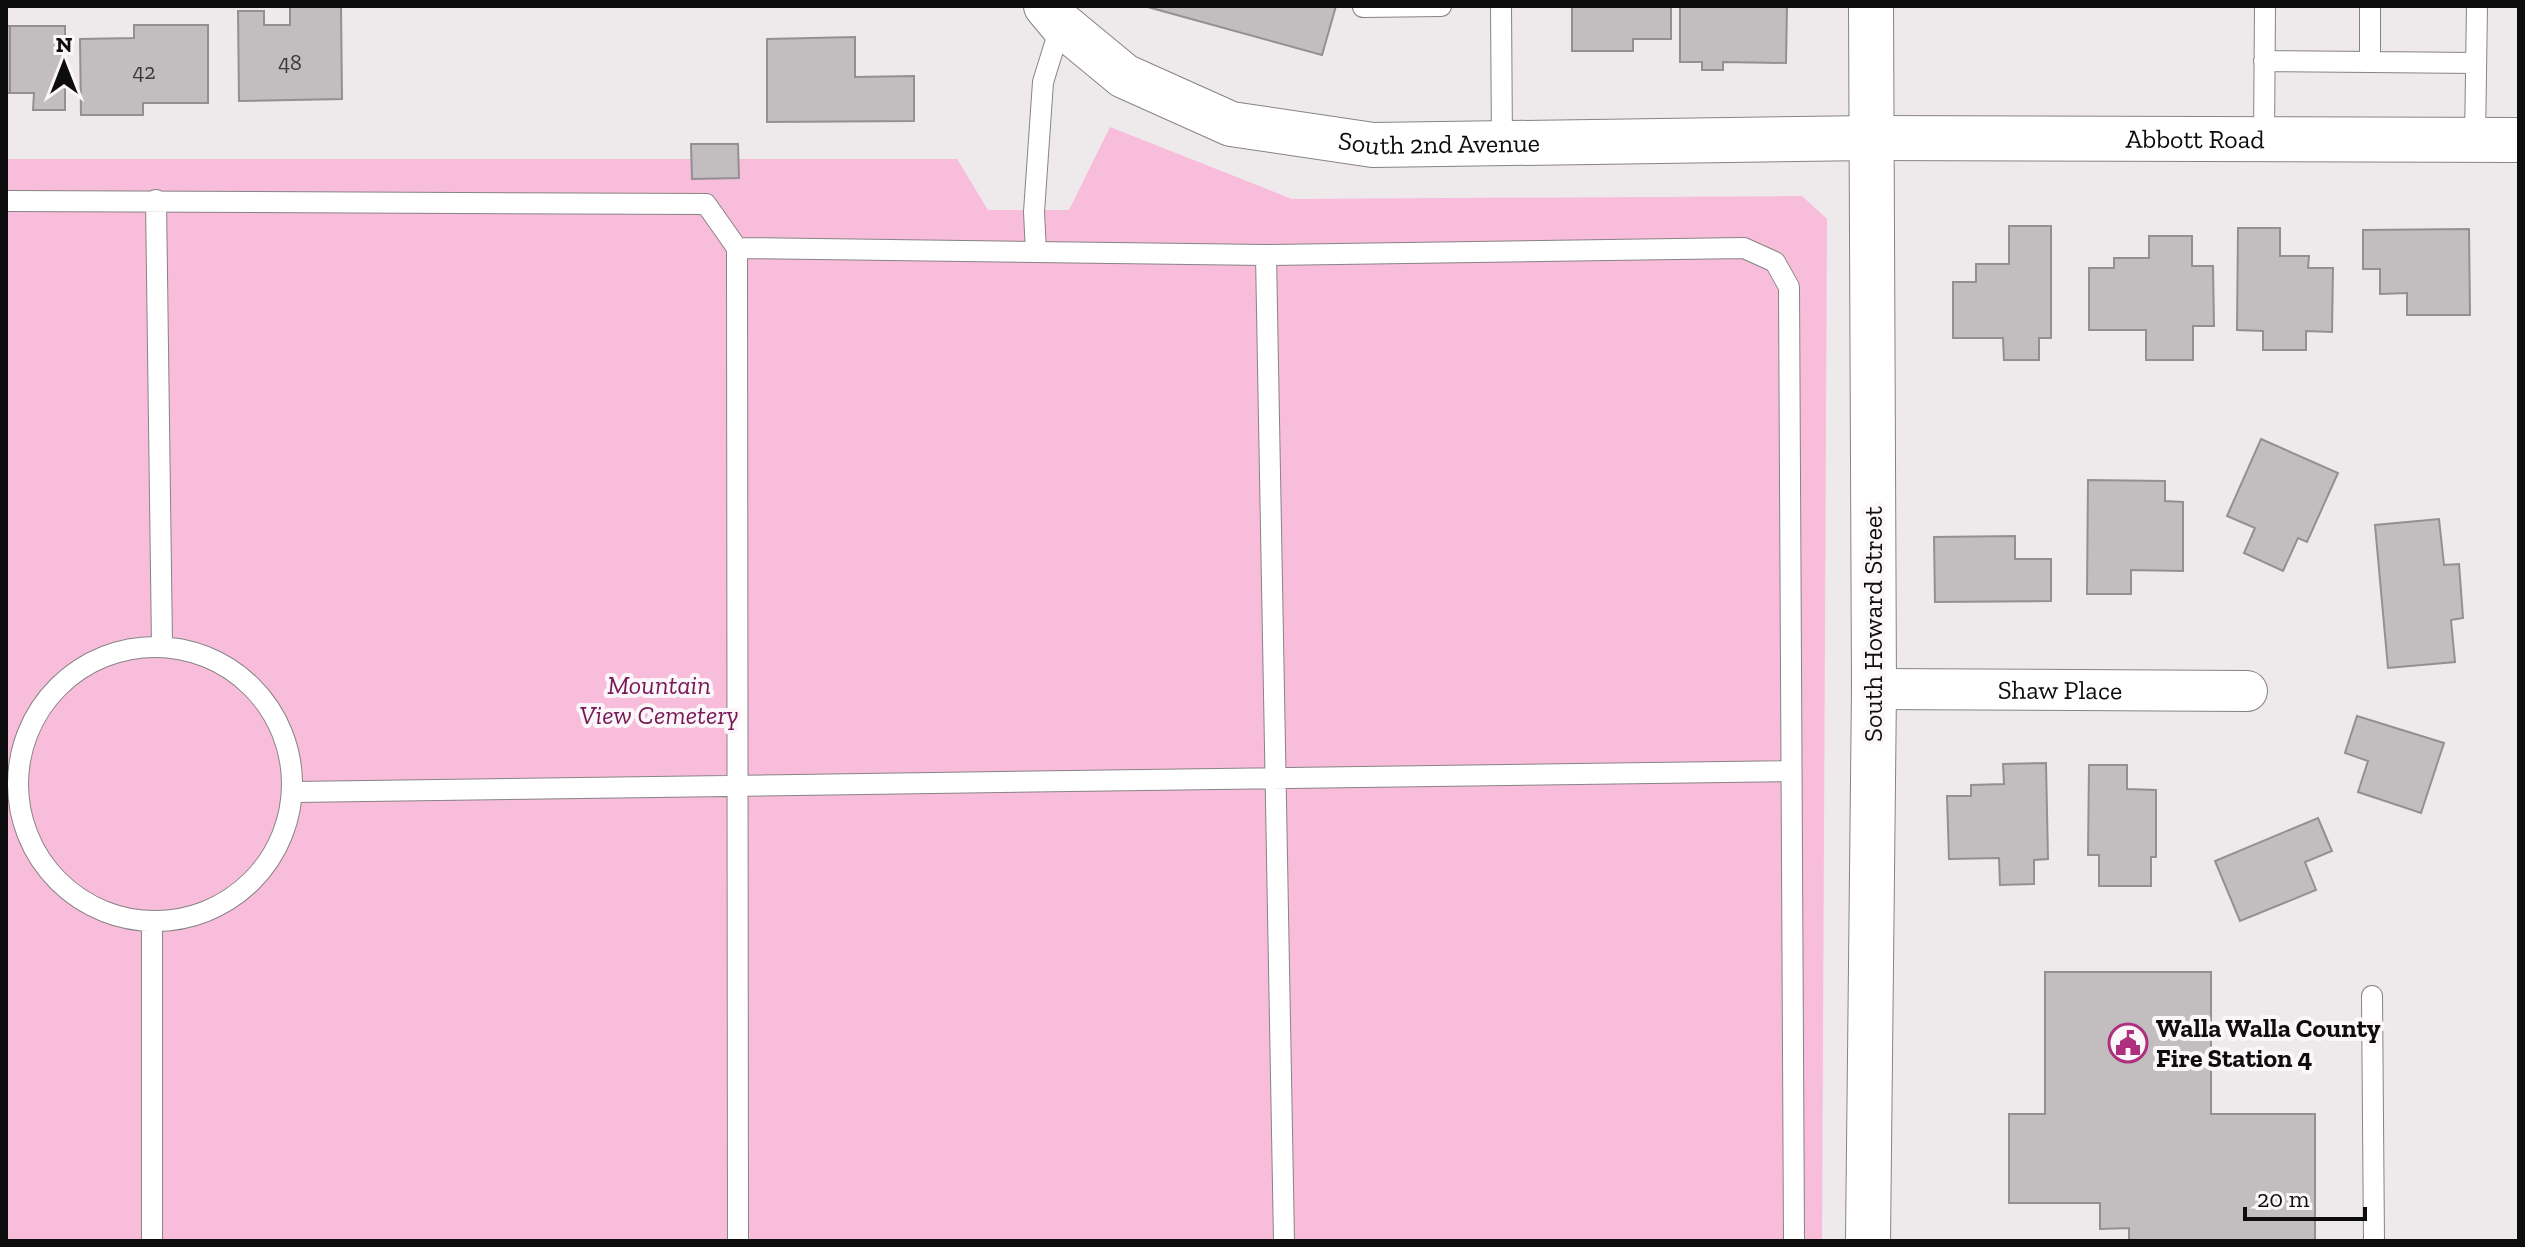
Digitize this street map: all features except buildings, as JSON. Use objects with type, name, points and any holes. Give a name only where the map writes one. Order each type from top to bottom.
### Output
[{"type":"main road","name":"South Howard Street","points":[[1868,1241],[1874,689],[1871,6]]},
{"type":"main road","name":"South 2nd Avenue","points":[[1053,15],[1124,76],[1231,124],[1373,145],[1871,138]]},
{"type":"main road","name":"Abbott Road","points":[[1871,138],[2519,140]]},
{"type":"street","name":"Shaw Place","points":[[1874,689],[2247,691]]},
{"type":"lane","points":[[1363,7],[1441,6]]},
{"type":"lane","points":[[1501,6],[1502,144]]},
{"type":"lane","points":[[2264,140],[2265,6]]},
{"type":"lane","points":[[2370,6],[2370,62]]},
{"type":"lane","points":[[2475,140],[2477,6]]},
{"type":"lane","points":[[1036,252],[1034,212],[1043,82],[1053,15]]},
{"type":"lane","points":[[2264,61],[2476,63]]},
{"type":"lane","points":[[156,200],[162,646]]},
{"type":"lane","points":[[6,201],[706,204],[737,248],[738,1241]]},
{"type":"lane","points":[[737,248],[1266,255],[1744,248],[1775,262],[1789,287],[1794,1241]]},
{"type":"lane","points":[[1266,255],[1284,1241]]},
{"type":"lane","points":[[162,646],[226,665],[260,694],[288,745],[294,792],[279,847],[244,891],[195,917],[152,923],[90,907],[37,859],[20,820],[11,785],[31,720],[64,679],[113,652],[162,646]]},
{"type":"lane","points":[[294,792],[1791,771]]},
{"type":"lane","points":[[152,923],[152,1241]]},
{"type":"lane","points":[[2372,996],[2374,1241]]},
{"type":"green space","name":"Mountain View Cemetery","points":[[1110,127],[1292,199],[1802,196],[1827,219],[1822,1241],[6,1241],[6,159],[957,159],[988,210],[1069,210]]},
{"type":"place","name":"Walla Walla County Fire Station 4","points":[[2128,1043]]}]
